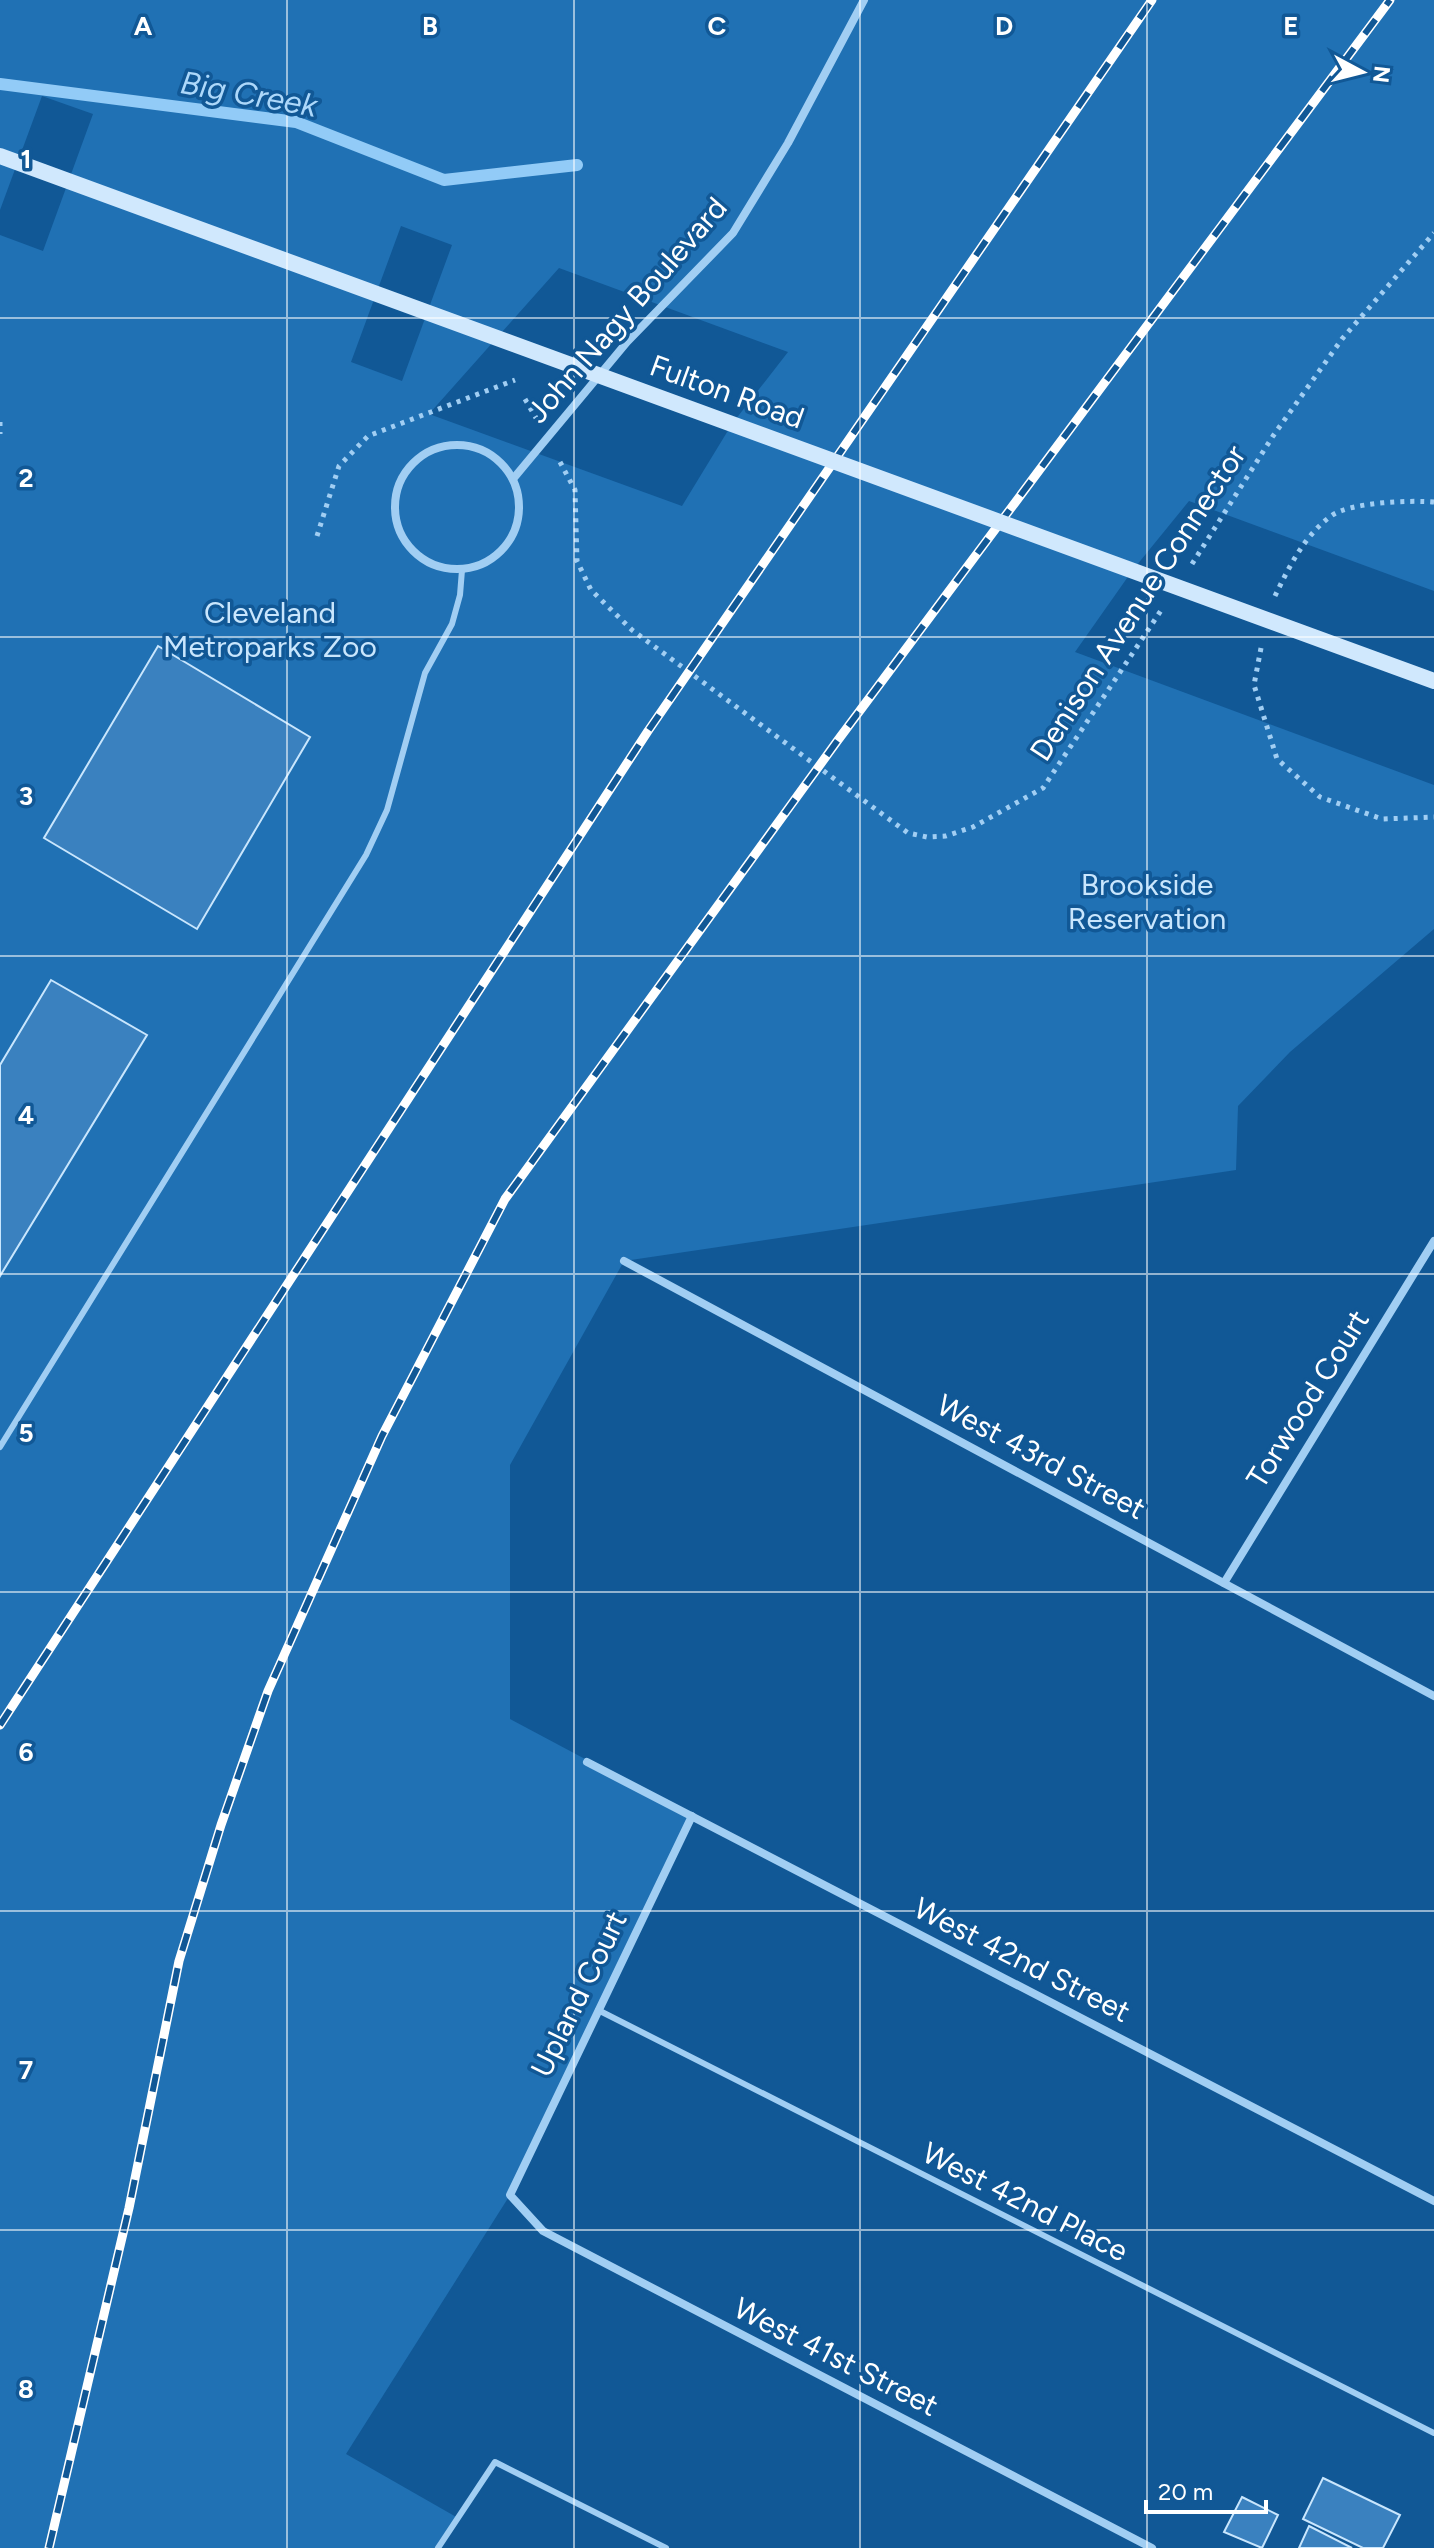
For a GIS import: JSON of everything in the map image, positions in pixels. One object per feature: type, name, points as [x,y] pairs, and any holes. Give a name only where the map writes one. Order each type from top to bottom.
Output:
[{"type":"main road","name":"Fulton Road","points":[[0,156],[1434,681]]},
{"type":"street","name":"John Nagy Boulevard","points":[[513,479],[627,342],[733,233],[788,143],[864,0]]},
{"type":"street","points":[[464,444],[484,450],[501,462],[513,479],[519,495],[516,531],[493,558],[462,570],[441,568],[423,559],[407,545],[398,527],[394,506],[398,486],[409,467],[424,454],[443,445],[464,444]]},
{"type":"street","name":"Torwood Court","points":[[1224,1583],[1434,1241]]},
{"type":"street","name":"West 43rd Street","points":[[624,1261],[1434,1696]]},
{"type":"street","name":"West 42nd Street","points":[[587,1762],[1434,2201]]},
{"type":"street","name":"Upland Court","points":[[510,2195],[692,1816]]},
{"type":"street","name":"West 41st Street","points":[[510,2195],[543,2231],[1152,2548]]},
{"type":"lane","points":[[0,1447],[366,855],[387,810],[425,673],[452,624],[460,595],[462,570]]},
{"type":"lane","name":"West 42nd Place","points":[[597,2010],[1434,2433]]},
{"type":"lane","points":[[438,2548],[495,2462],[666,2548]]},
{"type":"path","name":"Denison Avenue Connector","points":[[1184,576],[1273,436],[1342,339],[1434,233]]},
{"type":"path","points":[[317,536],[339,466],[368,436],[515,380]]},
{"type":"path","points":[[0,422],[0,434]]},
{"type":"path","name":"Denison Avenue Connector","points":[[575,490],[577,561],[591,590],[632,630],[908,833],[927,837],[973,827],[1043,788],[1167,602]]},
{"type":"green space","points":[[0,0],[1434,0],[1434,591],[1189,501],[1132,571],[1075,652],[1434,785],[1434,929],[1290,1052],[1238,1106],[1236,1170],[624,1261],[510,1465],[510,1719],[692,1816],[510,2195],[346,2454],[458,2518],[438,2548],[0,2548],[0,235],[43,251],[93,114],[42,96],[0,210]],"holes":[[[401,226],[452,245],[402,381],[351,362]],[[559,268],[788,352],[732,424],[682,506],[429,414]]]},
{"type":"building","points":[[158,646],[310,737],[197,929],[44,838]]},
{"type":"building","points":[[51,980],[147,1035],[0,1276],[0,1065]]},
{"type":"building","points":[[1323,2478],[1400,2515],[1383,2548],[1363,2548],[1303,2519]]},
{"type":"building","points":[[1242,2497],[1278,2515],[1262,2548],[1224,2532]]},
{"type":"building","points":[[1309,2526],[1352,2548],[1299,2548]]},
{"type":"waterway","name":"Big Creek","points":[[0,84],[296,122],[444,180],[577,165]]},
{"type":"railway","points":[[0,1725],[648,731],[1152,0]]},
{"type":"railway","points":[[49,2548],[129,2208],[179,1961],[221,1825],[268,1691],[382,1436],[505,1199],[838,740],[1390,0]]},
{"type":"park label","name":"Cleveland Metroparks Zoo","points":[[270,630]]},
{"type":"park label","name":"Brookside Reservation","points":[[1147,902]]}]
